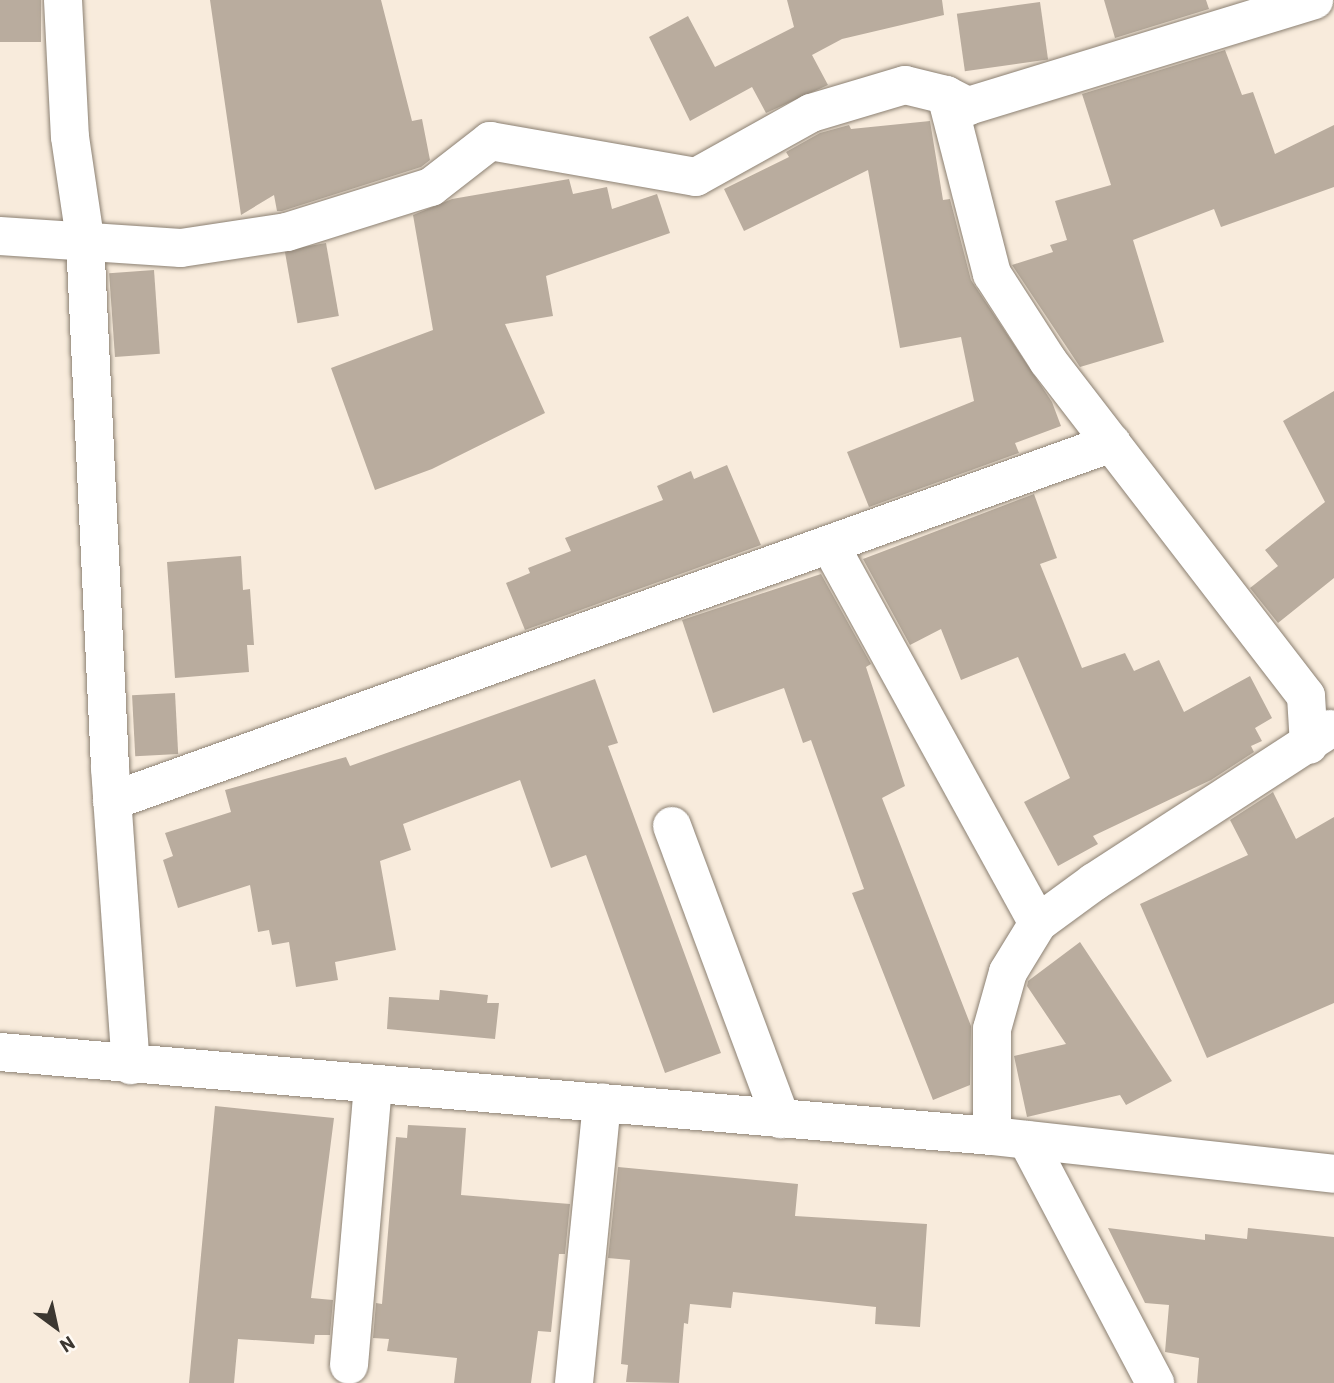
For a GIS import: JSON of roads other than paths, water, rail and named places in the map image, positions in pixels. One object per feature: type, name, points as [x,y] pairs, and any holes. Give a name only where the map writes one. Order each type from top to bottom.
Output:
[{"type":"street","points":[[63,0],[71,137],[85,239],[113,801],[131,1065]]},
{"type":"street","points":[[0,236],[85,239],[181,248],[287,232],[431,187],[490,141],[696,177],[811,113],[905,85],[946,95],[968,106],[1314,0]]},
{"type":"street","points":[[1327,0],[1334,1]]},
{"type":"street","points":[[946,95],[992,274],[1048,361],[1306,696],[1321,735],[1094,881],[1038,923],[1008,972],[992,1030],[1010,1138],[1155,1383]]},
{"type":"street","points":[[113,801],[831,547],[1112,443]]},
{"type":"street","points":[[831,547],[1038,923]]},
{"type":"street","points":[[672,826],[781,1119]]},
{"type":"street","points":[[0,1052],[1010,1138],[1334,1174]]},
{"type":"street","points":[[349,1365],[373,1084]]},
{"type":"street","points":[[574,1383],[602,1102]]}]
